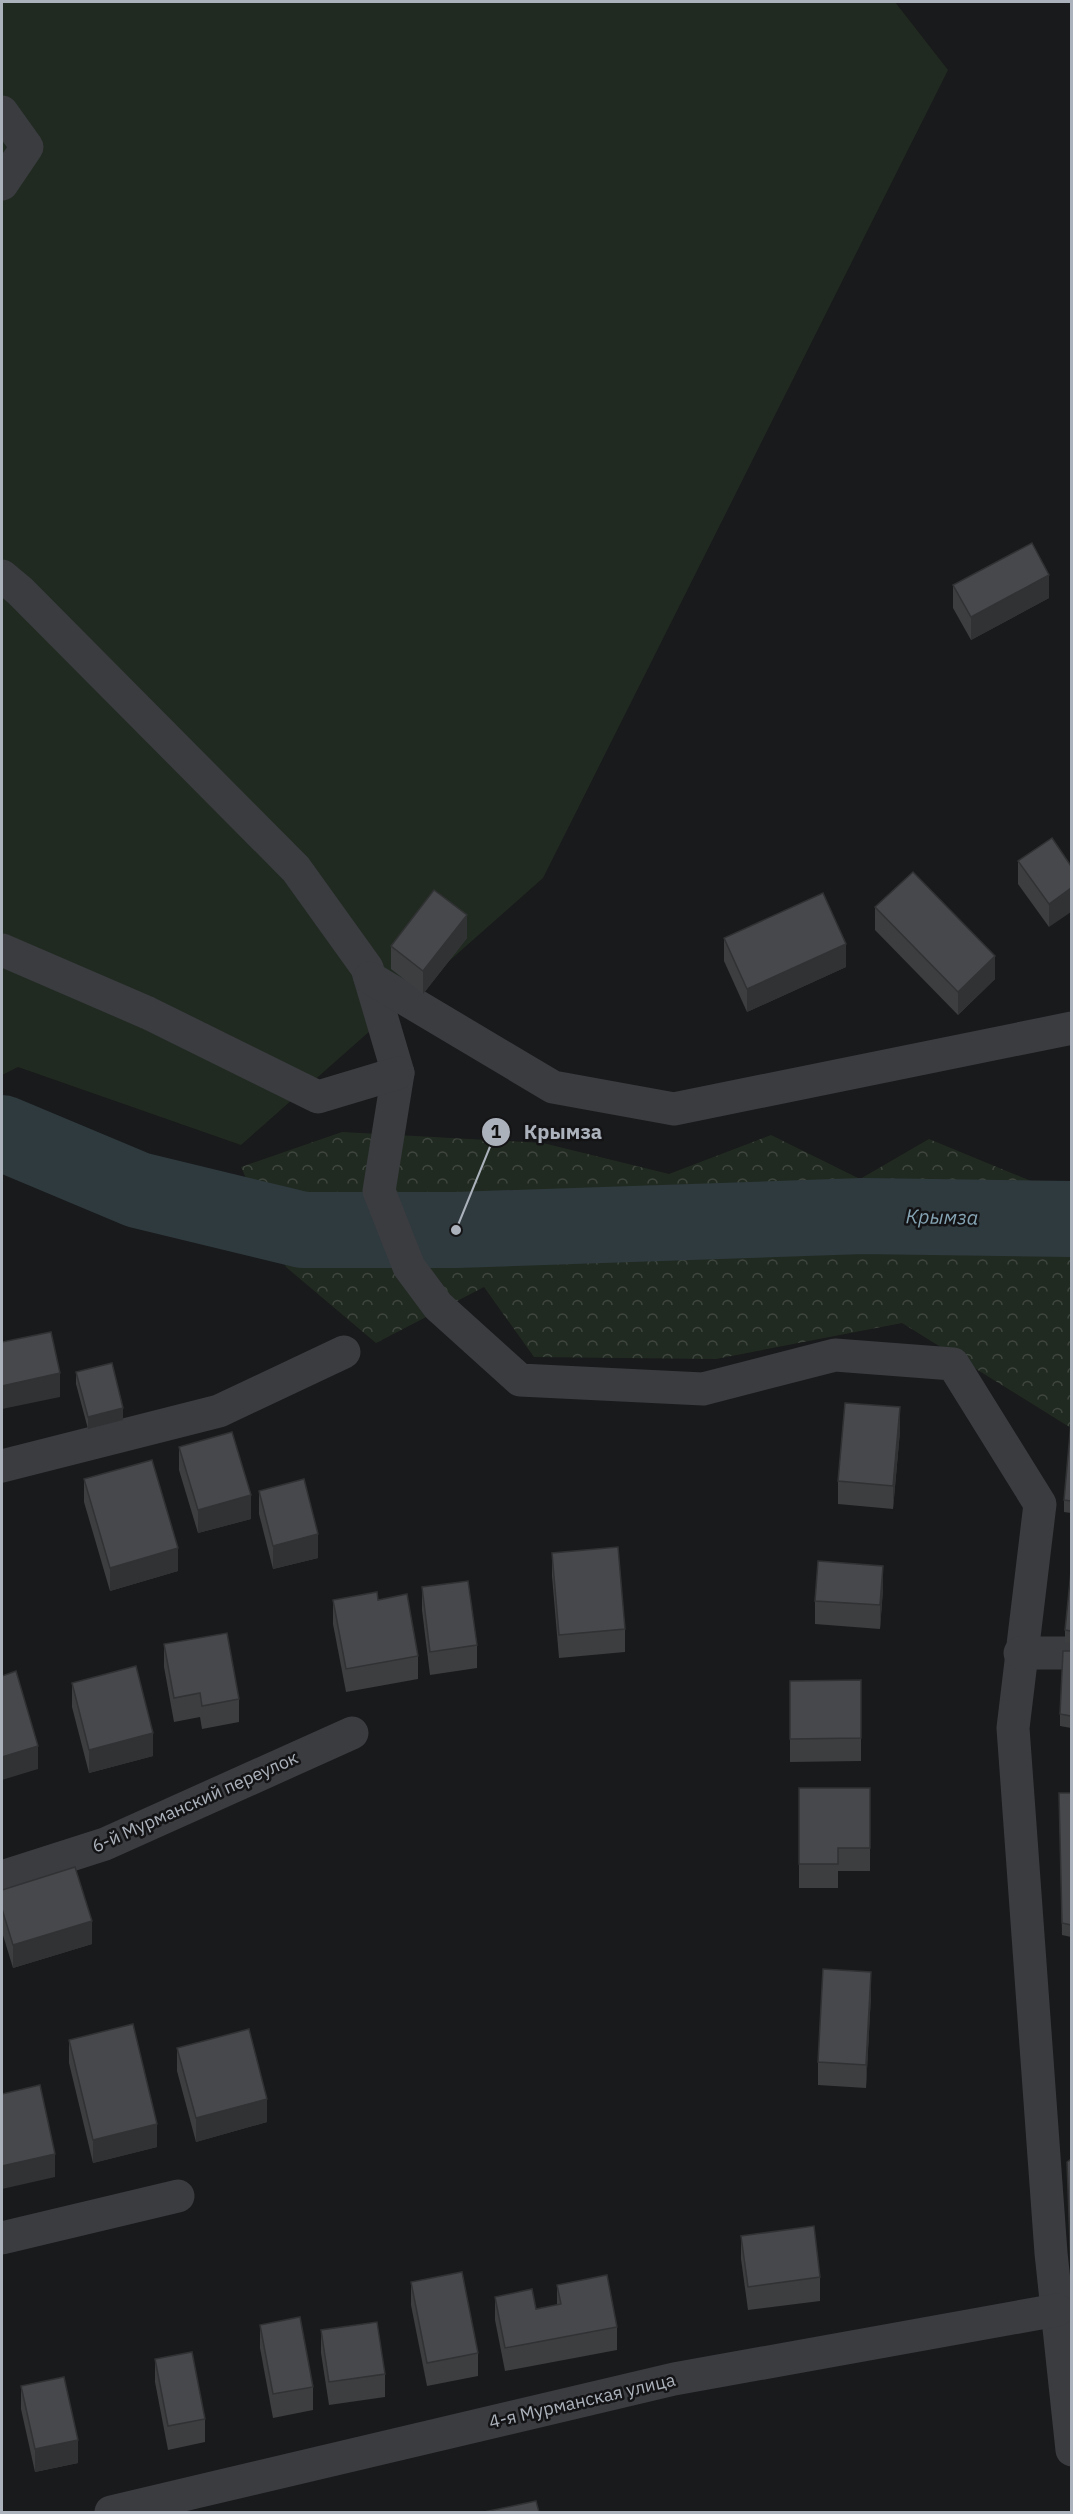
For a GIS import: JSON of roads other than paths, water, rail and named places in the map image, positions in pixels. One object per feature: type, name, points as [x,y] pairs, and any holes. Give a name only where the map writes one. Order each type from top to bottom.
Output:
[{"type":"street","points":[[2,112],[27,147],[2,184]]},
{"type":"street","points":[[2,576],[20,591],[296,869],[367,968],[398,1073],[379,1191],[409,1267],[438,1306],[520,1380],[703,1389],[835,1355],[953,1364],[1040,1504],[1020,1653],[1013,1728],[1057,2310],[1071,2450]]},
{"type":"street","points":[[2,950],[148,1013],[318,1097],[398,1073]]},
{"type":"street","points":[[369,978],[553,1087],[674,1109],[787,1088],[1071,1028]]},
{"type":"street","points":[[2,1466],[219,1411],[344,1352]]},
{"type":"street","points":[[1020,1653],[1071,1653]]},
{"type":"street","name":"6-й Мурманский переулок","points":[[2,1877],[105,1844],[352,1733]]},
{"type":"street","points":[[2,2238],[178,2196]]},
{"type":"street","name":"4-я Мурманская улица","points":[[111,2512],[674,2379],[1057,2310]]},
{"type":"waterway","name":"Крымза","points":[[2,1133],[138,1190],[303,1230],[456,1230],[863,1216],[1072,1219]]},
{"type":"place","name":"Крымза","points":[[456,1230]]}]
